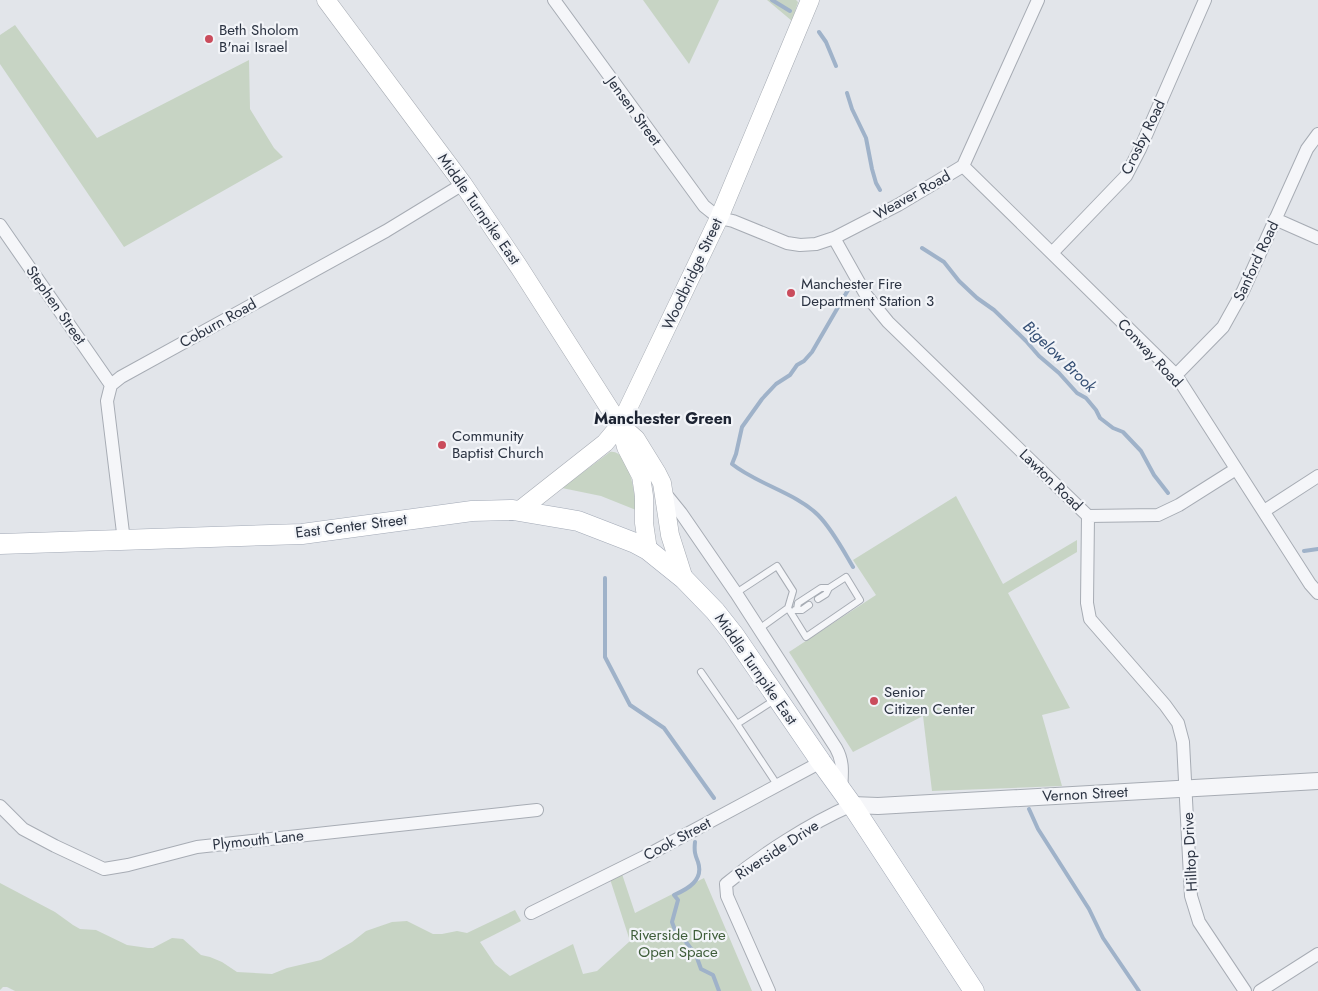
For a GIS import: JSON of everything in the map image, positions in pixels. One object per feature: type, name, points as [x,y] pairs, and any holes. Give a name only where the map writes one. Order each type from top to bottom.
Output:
[{"type":"main road","name":"Middle Turnpike East","points":[[326,0],[463,184],[519,267],[620,425],[636,439],[646,454],[657,473],[663,490],[670,535],[684,579],[715,611],[734,635],[846,798],[974,991]]},
{"type":"main road","name":"Woodbridge Street","points":[[520,510],[605,444],[620,425],[719,218],[810,0]]},
{"type":"main road","name":"Middle Turnpike East","points":[[620,425],[626,446],[641,476],[648,550]]},
{"type":"main road","name":"East Center Street","points":[[0,544],[302,534],[472,511],[520,510],[578,521],[635,543],[648,550],[684,579]]},
{"type":"street","name":"Jensen Street","points":[[554,0],[704,206],[719,218]]},
{"type":"street","name":"Weaver Road","points":[[719,218],[733,221],[786,243],[800,245],[816,244],[834,238],[898,205],[963,166],[1038,0]]},
{"type":"street","name":"Crosby Road","points":[[1052,254],[1126,176],[1140,149],[1205,0]]},
{"type":"street","name":"Sanford Road","points":[[1176,375],[1223,327],[1243,291],[1307,149],[1318,134]]},
{"type":"street","name":"Conway Road","points":[[963,166],[1176,375],[1310,584],[1318,593]]},
{"type":"street","name":"Coburn Road","points":[[111,386],[121,377],[386,231],[463,184]]},
{"type":"street","points":[[1275,219],[1318,238]]},
{"type":"street","name":"Stephen Street","points":[[0,225],[111,386]]},
{"type":"street","name":"Lawton Road","points":[[834,238],[866,295],[888,322],[1088,516],[1087,603],[1090,619],[1165,705],[1178,724],[1183,742],[1186,789]]},
{"type":"street","points":[[111,386],[108,401],[124,541]]},
{"type":"street","points":[[1088,516],[1158,515],[1179,505],[1236,468]]},
{"type":"street","points":[[1264,511],[1318,476]]},
{"type":"street","name":"Middle Turnpike East","points":[[663,490],[682,513],[736,593],[839,754],[843,766],[846,798]]},
{"type":"street","name":"Cook Street","points":[[531,913],[644,857],[821,762]]},
{"type":"street","name":"Vernon Street","points":[[846,798],[878,806],[1318,782]]},
{"type":"street","name":"Hilltop Drive","points":[[1186,789],[1191,896],[1200,922],[1245,991]]},
{"type":"street","name":"Riverside Drive","points":[[770,991],[727,896],[726,884],[751,863],[832,814],[846,798]]},
{"type":"street","name":"Plymouth Lane","points":[[0,806],[22,829],[104,869],[128,865],[197,847],[537,810]]},
{"type":"street","points":[[1260,991],[1318,954]]},
{"type":"lane","points":[[736,593],[777,566],[793,590],[792,610],[806,636],[860,600],[846,577],[828,588],[821,588],[792,610],[759,629]]},
{"type":"lane","points":[[818,599],[826,594],[828,588]]},
{"type":"lane","points":[[792,610],[802,610],[809,605]]},
{"type":"lane","points":[[701,672],[778,786]]},
{"type":"lane","points":[[737,724],[777,698]]},
{"type":"green space","points":[[643,0],[719,0],[689,64]]},
{"type":"green space","points":[[767,0],[796,0],[798,2],[792,21]]},
{"type":"green space","points":[[15,25],[97,138],[249,60],[250,109],[274,148],[283,157],[124,247],[0,64],[0,35]]},
{"type":"green space","points":[[610,452],[617,453],[627,465],[633,485],[636,510],[601,496],[562,488]]},
{"type":"green space","points":[[956,496],[1003,584],[1077,540],[1077,552],[1008,593],[1070,708],[1042,715],[1062,786],[932,791],[923,716],[853,752],[789,652],[876,595],[853,560]]},
{"type":"green space","name":"Riverside Drive Open Space","points":[[621,871],[635,913],[704,878],[752,991],[15,991],[7,987],[3,987],[0,990],[0,883],[55,912],[80,929],[96,930],[127,945],[153,948],[172,938],[183,939],[201,955],[222,962],[237,972],[272,974],[287,968],[321,960],[352,942],[366,931],[392,922],[407,921],[433,934],[457,931],[467,933],[515,910],[521,921],[480,942],[495,964],[510,976],[573,944],[583,974],[597,971],[630,941],[609,876]]},
{"type":"waterway","name":"Bigelow Brook","points":[[772,0],[790,11]]},
{"type":"waterway","name":"Bigelow Brook","points":[[819,32],[826,42],[836,66]]},
{"type":"waterway","name":"Bigelow Brook","points":[[847,93],[852,109],[866,138],[872,169],[880,190]]},
{"type":"waterway","name":"Bigelow Brook","points":[[922,248],[944,262],[959,281],[977,298],[994,310],[1077,393],[1086,398],[1100,418],[1113,428],[1123,432],[1141,451],[1154,475],[1168,493]]},
{"type":"waterway","points":[[848,290],[812,352],[804,361],[797,365],[790,375],[776,384],[762,399],[742,427],[732,464],[809,507],[828,527],[853,567]]},
{"type":"waterway","name":"Bigelow Brook","points":[[1304,551],[1318,549]]},
{"type":"waterway","points":[[605,578],[605,657],[630,705],[664,728],[714,798]]},
{"type":"waterway","points":[[1029,809],[1038,829],[1089,909],[1103,938],[1139,991]]},
{"type":"waterway","points":[[695,842],[695,855],[699,874],[694,883],[674,895],[678,900],[672,922],[676,933],[682,937],[696,955],[701,969],[713,975],[719,991]]},
{"type":"place","name":"Beth Sholom B'nai Israel","points":[[209,39]]},
{"type":"place","name":"Manchester Fire Department Station 3","points":[[791,293]]},
{"type":"place","name":"Community Baptist Church","points":[[442,445]]},
{"type":"place","name":"Senior Citizen Center","points":[[874,701]]},
{"type":"district","name":"Manchester Green","points":[[663,418]]}]
